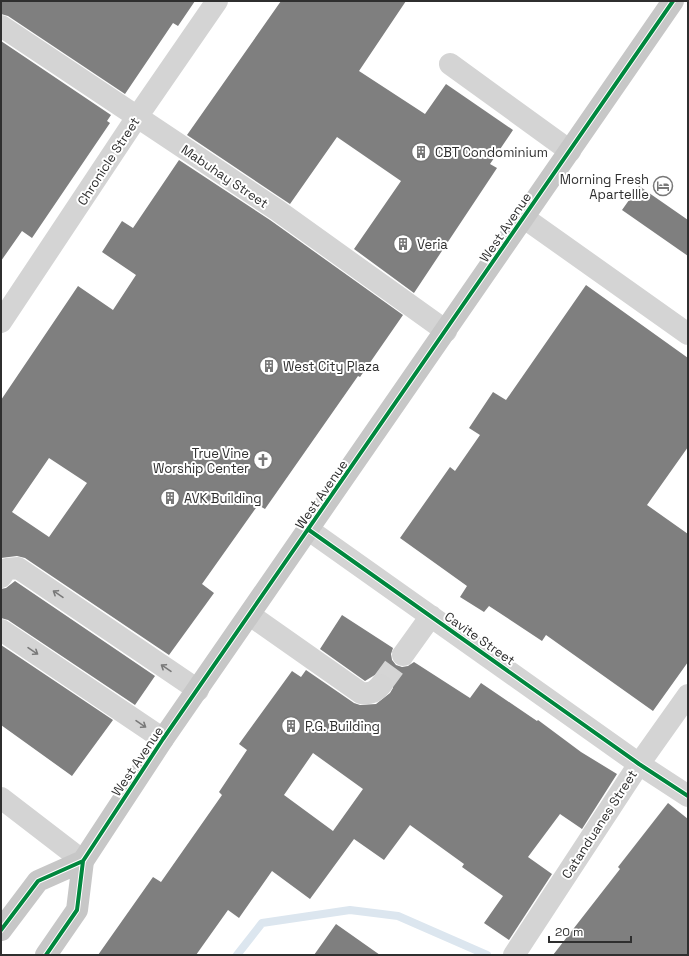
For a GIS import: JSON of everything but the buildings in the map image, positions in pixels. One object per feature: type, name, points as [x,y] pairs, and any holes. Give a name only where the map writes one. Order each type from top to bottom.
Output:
[{"type":"main road","name":"West Avenue","points":[[46,955],[77,910],[83,861],[163,739],[674,1]]},
{"type":"main road","points":[[1,930],[38,881],[83,861]]},
{"type":"street","name":"Chronicle Street","points":[[1,322],[137,117],[217,1]]},
{"type":"street","name":"Mabuhay Street","points":[[1,26],[277,210],[446,331]]},
{"type":"street","points":[[450,64],[570,151]]},
{"type":"street","points":[[523,217],[688,334]]},
{"type":"street","name":"Cavite Street","points":[[309,530],[639,764],[688,796]]},
{"type":"street","points":[[1,577],[7,569],[18,568],[198,690]]},
{"type":"street","points":[[250,615],[361,693],[370,694],[376,691],[381,685]]},
{"type":"street","points":[[403,655],[431,616]]},
{"type":"street","points":[[1,630],[163,739]]},
{"type":"street","name":"Catanduanes Street","points":[[517,950],[639,764],[688,695]]},
{"type":"street","points":[[1,798],[83,861]]},
{"type":"waterway","points":[[237,955],[262,923],[350,910],[398,916],[487,955]]},
{"type":"tunnel","points":[[381,685],[403,655]]},
{"type":"cycle path","points":[[46,955],[77,910],[83,861],[163,739],[673,1]]},
{"type":"cycle path","points":[[309,530],[639,764],[688,796]]},
{"type":"cycle path","points":[[1,930],[38,881],[83,861]]},
{"type":"place","name":"CBT Condominium","points":[[421,152]]},
{"type":"place","name":"Morning Fresh Apartellle","points":[[663,186]]},
{"type":"place","name":"Veria","points":[[403,244]]},
{"type":"place","name":"West City Plaza","points":[[269,366]]},
{"type":"place","name":"True Vine Worship Center","points":[[263,460]]},
{"type":"place","name":"AVK Building","points":[[170,498]]},
{"type":"place","name":"P.G. Building","points":[[291,726]]}]
